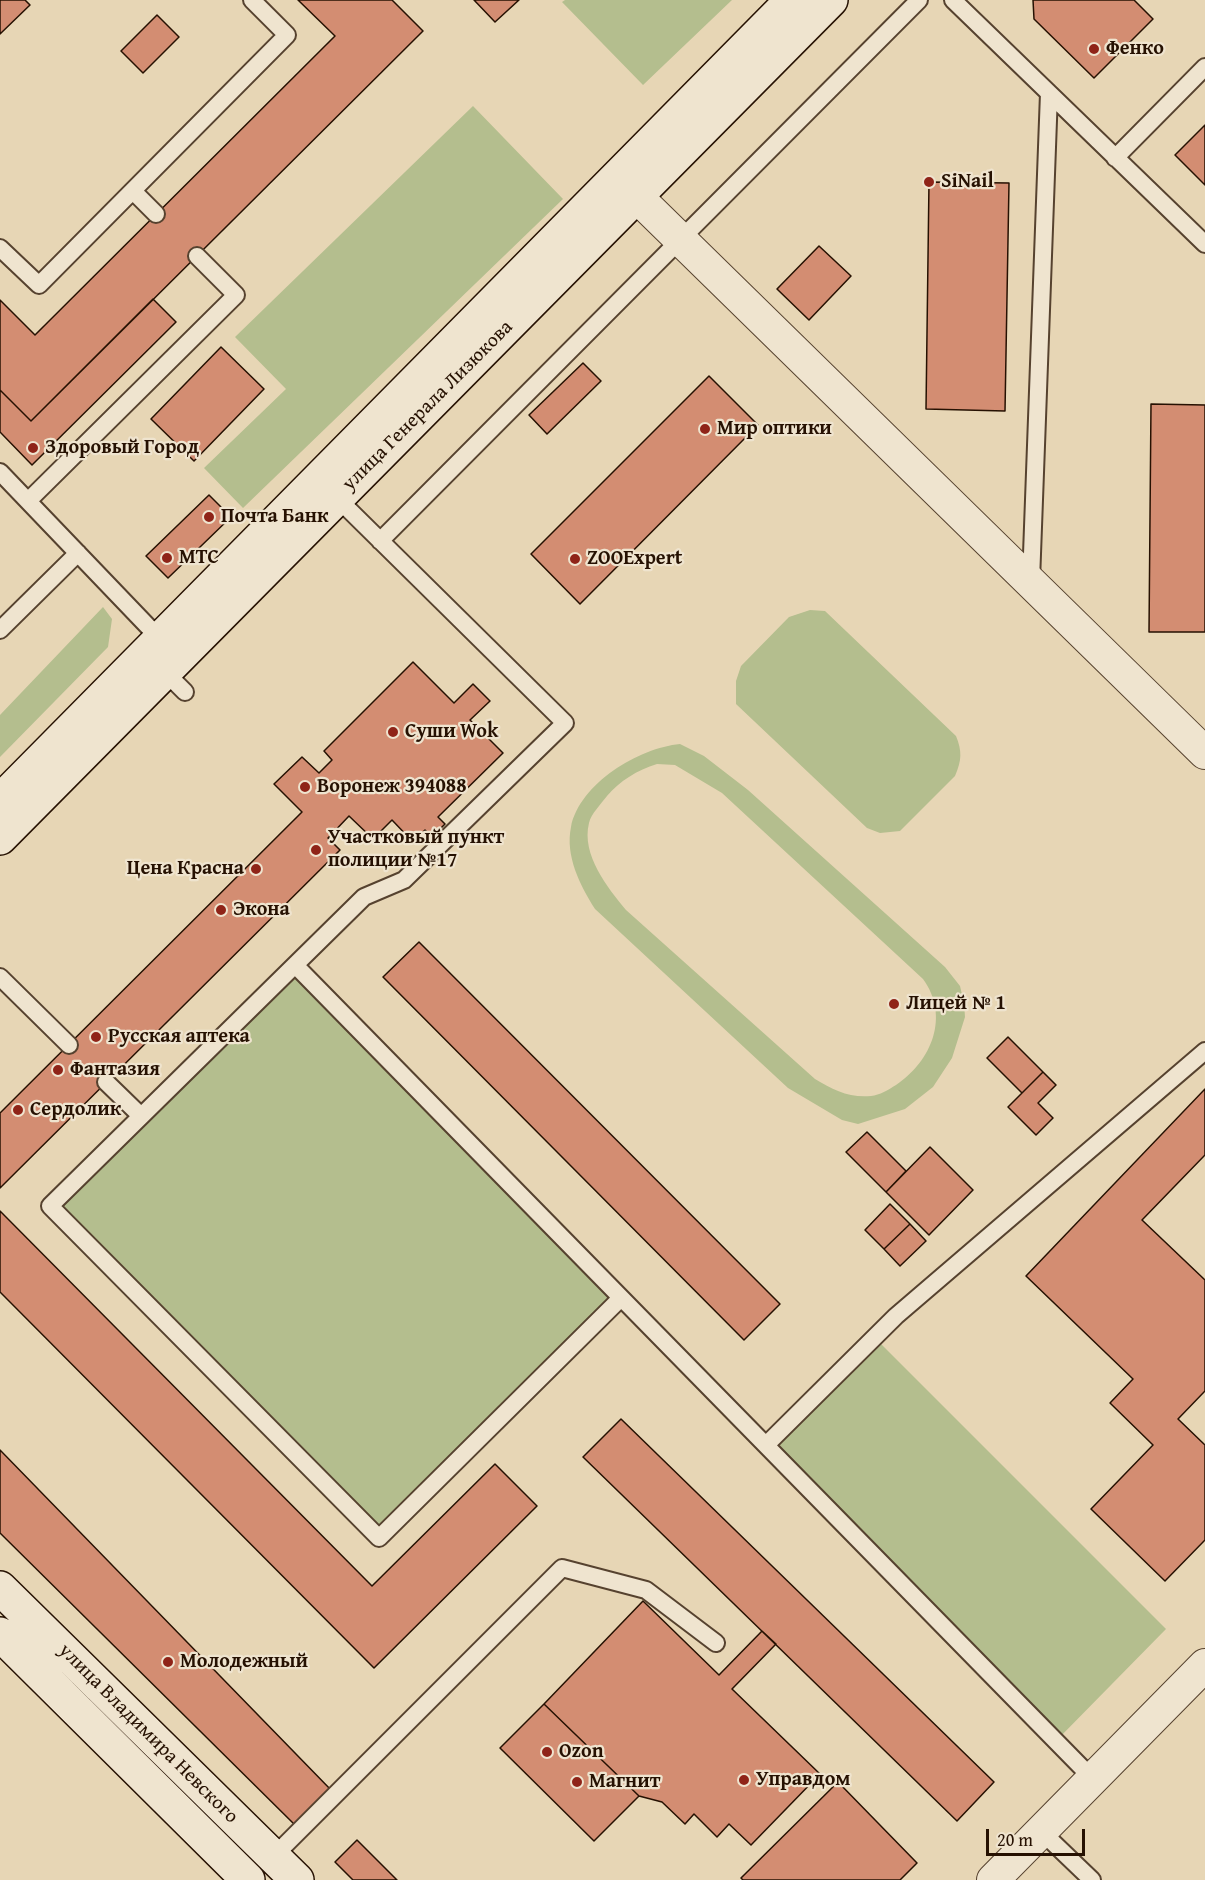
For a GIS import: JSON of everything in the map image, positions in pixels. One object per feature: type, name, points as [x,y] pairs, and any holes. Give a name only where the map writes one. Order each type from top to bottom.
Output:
[{"type":"main road","name":"улица Генерала Лизюкова","points":[[0,801],[792,0]]},
{"type":"main road","name":"улица Генерала Лизюкова","points":[[0,838],[175,682],[337,498],[831,0]]},
{"type":"main road","name":"улица Владимира Невского","points":[[0,1588],[297,1880]]},
{"type":"main road","name":"улица Владимира Невского","points":[[0,1634],[250,1880]]},
{"type":"street","points":[[636,196],[1205,753]]},
{"type":"street","points":[[993,1880],[1205,1665]]},
{"type":"street","points":[[250,1880],[273,1857]]},
{"type":"lane","points":[[0,248],[39,285],[287,35],[252,0]]},
{"type":"lane","points":[[380,541],[919,0]]},
{"type":"lane","points":[[953,0],[1205,244]]},
{"type":"lane","points":[[1115,158],[1205,68]]},
{"type":"lane","points":[[1030,582],[1049,93]]},
{"type":"lane","points":[[133,190],[156,214]]},
{"type":"lane","points":[[28,501],[236,295],[197,256]]},
{"type":"lane","points":[[0,472],[160,639]]},
{"type":"lane","points":[[337,498],[565,723],[404,880],[364,897],[50,1206],[379,1538],[621,1298]]},
{"type":"lane","points":[[0,630],[78,553]]},
{"type":"lane","points":[[295,965],[1093,1779]]},
{"type":"lane","points":[[0,977],[69,1045]]},
{"type":"lane","points":[[766,1445],[896,1316],[1205,1051]]},
{"type":"lane","points":[[106,1082],[141,1116]]},
{"type":"lane","points":[[273,1857],[562,1568],[646,1590],[716,1642]]},
{"type":"lane","points":[[1041,1831],[1092,1880]]},
{"type":"green space","points":[[565,0],[732,0],[643,85],[562,2]]},
{"type":"green space","points":[[473,106],[563,199],[243,508],[204,468],[286,389],[235,337]]},
{"type":"green space","points":[[103,607],[112,619],[108,647],[0,757],[0,715]]},
{"type":"green space","points":[[810,610],[825,611],[956,736],[960,756],[955,776],[900,831],[880,833],[867,828],[736,704],[736,681],[741,666],[789,617]]},
{"type":"green space","points":[[680,744],[704,756],[748,790],[945,967],[960,986],[965,1017],[952,1058],[933,1087],[905,1109],[858,1124],[842,1120],[788,1088],[595,909],[579,880],[570,849],[571,827],[577,811],[586,796],[599,782],[630,760],[664,747]],"holes":[[[657,764],[675,765],[722,793],[923,979],[931,993],[935,1008],[936,1022],[933,1037],[919,1064],[896,1085],[878,1095],[856,1096],[828,1087],[815,1079],[626,910],[604,881],[592,859],[589,847],[589,823],[592,816],[612,791],[629,777]]]},
{"type":"green space","points":[[295,965],[621,1298],[379,1538],[50,1206]]},
{"type":"green space","points":[[874,1337],[1166,1629],[1056,1741],[766,1445]]},
{"type":"building","points":[[0,0],[25,0],[30,5],[0,34]]},
{"type":"building","points":[[298,0],[392,0],[423,31],[31,421],[0,390],[0,300],[35,335],[335,36]]},
{"type":"building","points":[[474,0],[519,0],[495,22]]},
{"type":"building","name":"Фенко","points":[[1033,0],[1134,0],[1153,19],[1094,78],[1034,19]]},
{"type":"building","points":[[157,15],[179,37],[143,73],[121,51]]},
{"type":"building","points":[[1205,125],[1205,185],[1175,155]]},
{"type":"building","points":[[929,182],[1009,183],[1005,411],[926,409]]},
{"type":"building","points":[[819,246],[851,276],[809,320],[777,289]]},
{"type":"building","points":[[153,299],[176,322],[32,465],[0,432],[0,390],[31,421]]},
{"type":"building","points":[[221,347],[264,389],[194,461],[151,419]]},
{"type":"building","points":[[583,363],[601,381],[547,434],[529,415]]},
{"type":"building","points":[[709,376],[758,425],[580,604],[531,554]]},
{"type":"building","points":[[1151,404],[1205,405],[1205,632],[1149,632]]},
{"type":"building","points":[[209,495],[231,517],[168,578],[146,556]]},
{"type":"building","points":[[413,662],[454,703],[473,684],[490,701],[470,720],[503,753],[438,817],[445,824],[432,837],[425,830],[413,842],[392,820],[373,839],[349,816],[328,838],[340,850],[0,1188],[0,1113],[302,812],[274,784],[302,757],[319,773],[332,760],[324,751]]},
{"type":"building","points":[[419,942],[780,1304],[744,1340],[383,977]]},
{"type":"building","points":[[1008,1037],[1043,1072],[1022,1093],[987,1058]]},
{"type":"building","points":[[1043,1072],[1056,1085],[1038,1103],[1053,1118],[1036,1135],[1008,1107]]},
{"type":"building","points":[[1205,1089],[1205,1155],[1142,1220],[1205,1280],[1205,1391],[1178,1419],[1205,1445],[1205,1540],[1165,1581],[1091,1509],[1153,1445],[1110,1403],[1133,1379],[1026,1276]]},
{"type":"building","points":[[867,1132],[906,1171],[886,1192],[846,1152]]},
{"type":"building","points":[[930,1147],[973,1190],[929,1235],[886,1192]]},
{"type":"building","points":[[890,1204],[910,1224],[884,1249],[865,1230]]},
{"type":"building","points":[[0,1211],[372,1586],[495,1464],[537,1506],[374,1668],[0,1292]]},
{"type":"building","points":[[910,1224],[926,1241],[900,1266],[884,1249]]},
{"type":"building","points":[[621,1419],[994,1782],[957,1821],[583,1457]]},
{"type":"building","name":"Молодежный","points":[[0,1450],[332,1791],[296,1826],[0,1533]]},
{"type":"building","points":[[643,1601],[719,1675],[762,1631],[776,1644],[732,1689],[820,1774],[751,1845],[729,1824],[717,1837],[694,1814],[685,1824],[662,1802],[639,1796],[544,1704]]},
{"type":"building","points":[[544,1704],[639,1796],[594,1841],[500,1748]]},
{"type":"building","points":[[838,1782],[917,1863],[900,1880],[743,1880],[741,1878]]},
{"type":"building","points":[[357,1840],[397,1880],[353,1880],[335,1862]]},
{"type":"place","name":"Фенко","points":[[1094,49]]},
{"type":"place","name":"SiNail","points":[[929,182]]},
{"type":"place","name":"Мир оптики","points":[[705,429]]},
{"type":"place","name":"Здоровый Город","points":[[33,448]]},
{"type":"place","name":"Почта Банк","points":[[209,517]]},
{"type":"place","name":"МТС","points":[[167,558]]},
{"type":"place","name":"ZOOExpert","points":[[575,559]]},
{"type":"place","name":"Суши Wok","points":[[393,732]]},
{"type":"place","name":"Воронеж 394088","points":[[305,787]]},
{"type":"place","name":"Участковый пункт полиции №17","points":[[316,850]]},
{"type":"place","name":"Цена Красна","points":[[256,869]]},
{"type":"place","name":"Экона","points":[[221,910]]},
{"type":"place","name":"Лицей № 1","points":[[894,1004]]},
{"type":"place","name":"Русская аптека","points":[[96,1037]]},
{"type":"place","name":"Фантазия","points":[[58,1070]]},
{"type":"place","name":"Сердолик","points":[[18,1110]]},
{"type":"place","name":"Молодежный","points":[[168,1662]]},
{"type":"place","name":"Ozon","points":[[547,1752]]},
{"type":"place","name":"Управдом","points":[[744,1780]]},
{"type":"place","name":"Магнит","points":[[577,1782]]}]
